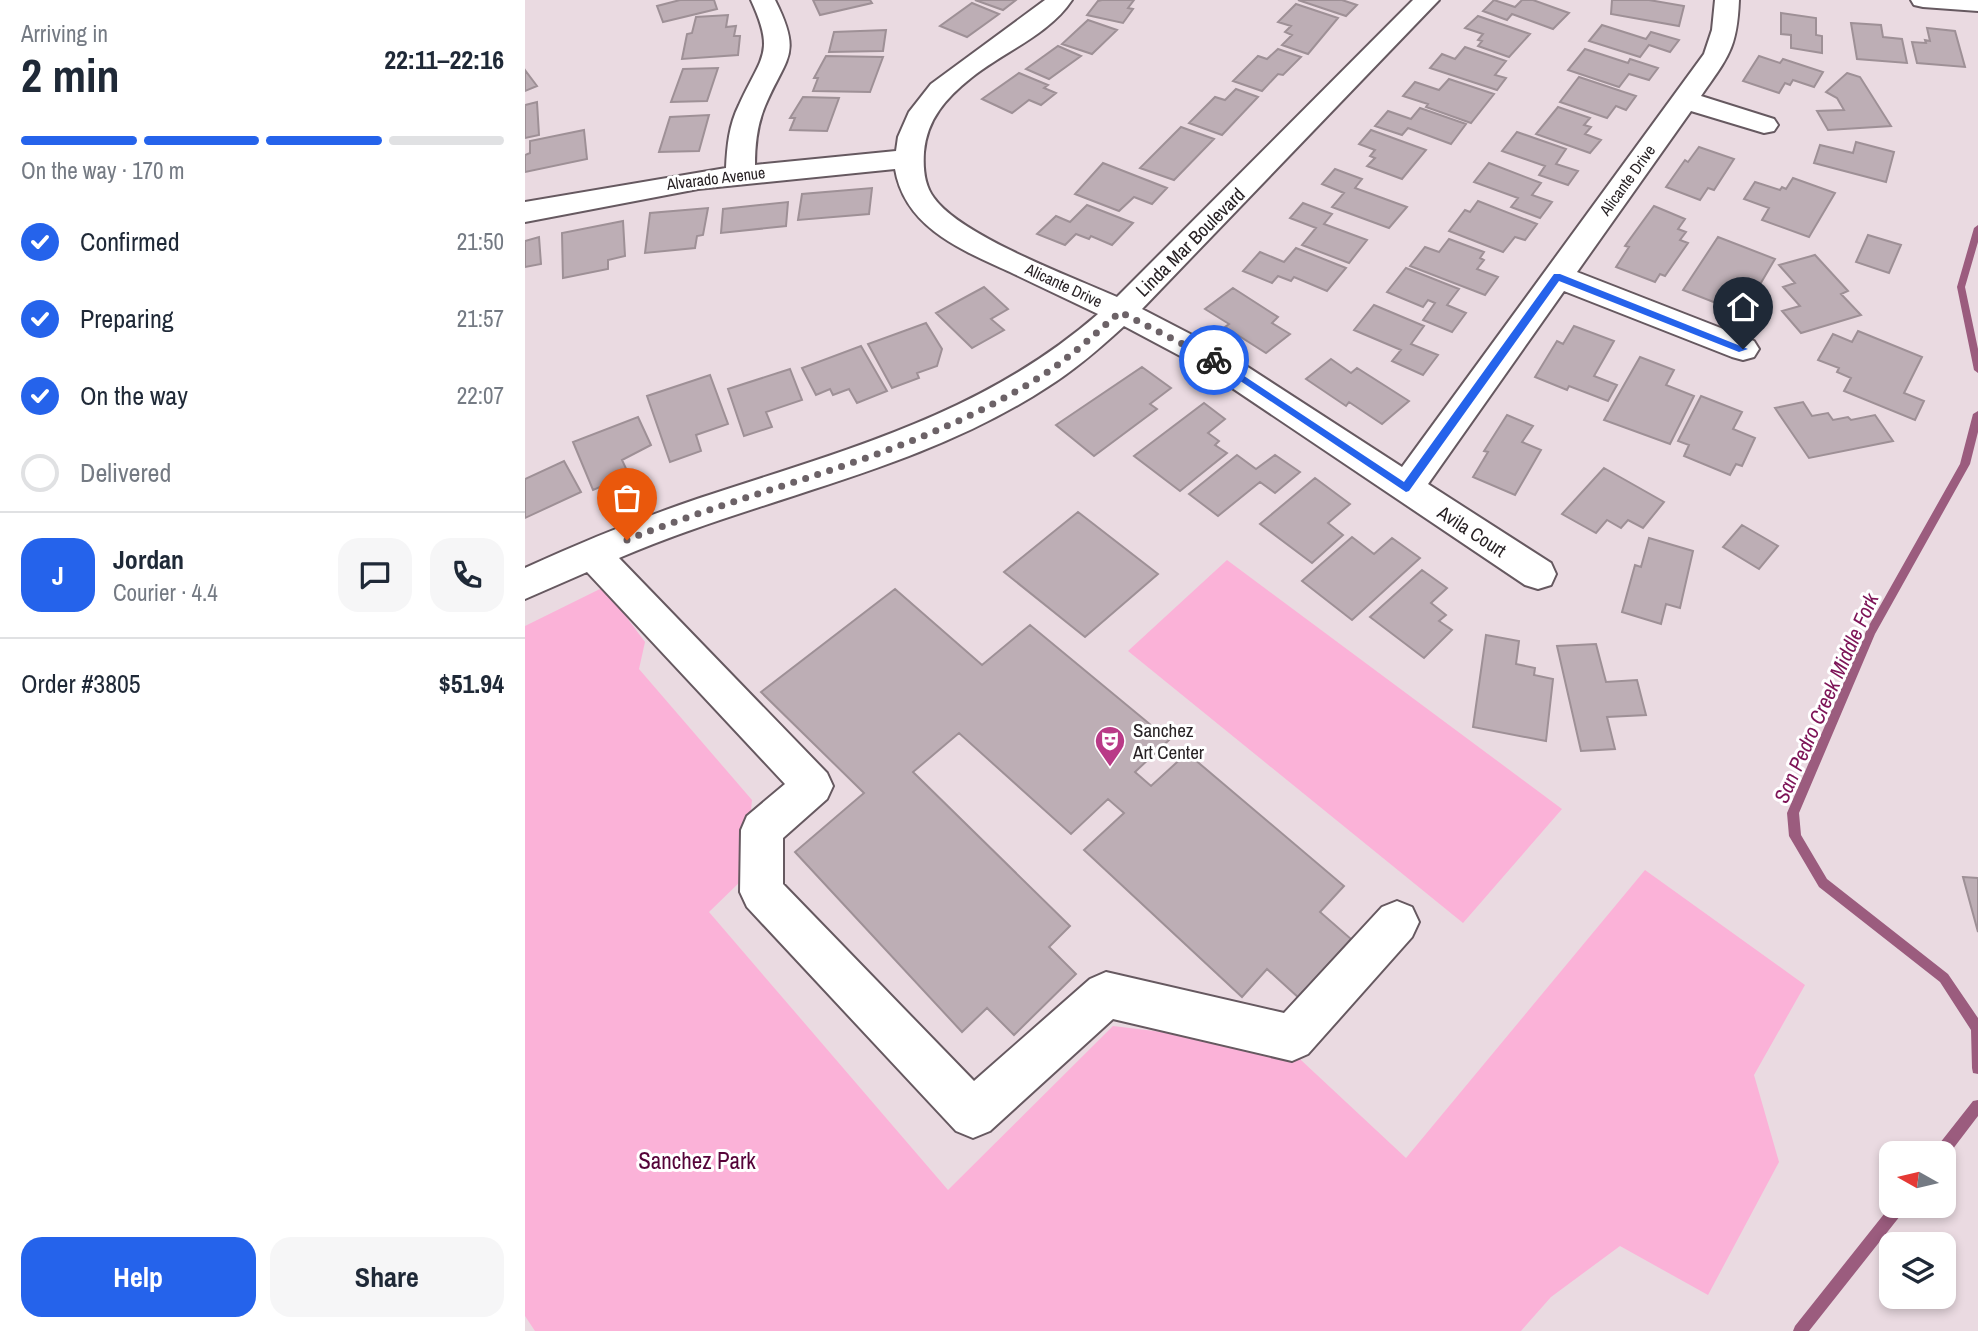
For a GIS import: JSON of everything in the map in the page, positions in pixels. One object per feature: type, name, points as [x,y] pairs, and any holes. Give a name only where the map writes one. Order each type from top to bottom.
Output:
[{"type":"street","points":[[740,174],[745,124],[773,72],[779,54],[779,36],[763,0]]},
{"type":"street","name":"Alicante Drive","points":[[1060,0],[1032,26],[955,76],[936,93],[921,113],[912,135],[909,159],[911,183],[922,206],[941,225],[1212,359],[1406,488],[1717,55],[1725,30],[1727,0]]},
{"type":"street","name":"Linda Mar Boulevard","points":[[525,584],[666,524],[873,456],[966,417],[1047,372],[1120,312],[1427,0]]},
{"type":"street","points":[[1923,0],[1978,3]]},
{"type":"street","points":[[1685,100],[1765,125]]},
{"type":"street","name":"Alvarado Avenue","points":[[525,212],[655,186],[740,174],[909,159]]},
{"type":"street","points":[[1557,276],[1743,349]]},
{"type":"street","name":"Avila Court","points":[[1406,488],[1538,573]]},
{"type":"street","points":[[592,554],[813,786],[762,830],[762,892],[973,1114],[1106,995],[1293,1038],[1398,922]]},
{"type":"green space","points":[[1227,560],[1562,809],[1463,923],[1128,651]]},
{"type":"green space","name":"Sanchez Park","points":[[604,587],[645,642],[639,669],[752,800],[744,878],[709,912],[948,1190],[1113,1026],[1287,1047],[1406,1158],[1645,870],[1805,985],[1754,1075],[1779,1162],[1708,1295],[1620,1246],[1551,1297],[1521,1331],[535,1331],[525,1316],[525,626]]},
{"type":"building","points":[[680,0],[714,0],[717,9],[663,22],[657,6]]},
{"type":"building","points":[[813,0],[870,0],[872,3],[820,15]]},
{"type":"building","points":[[975,0],[1016,0],[1003,10]]},
{"type":"building","points":[[1134,0],[1128,8],[1133,9],[1123,23],[1087,15],[1098,1]]},
{"type":"building","points":[[1298,0],[1342,0],[1357,5],[1346,16]]},
{"type":"building","points":[[1494,0],[1515,7],[1522,0],[1533,0],[1569,13],[1553,29],[1512,14],[1507,20],[1483,11]]},
{"type":"building","points":[[1612,0],[1649,0],[1684,6],[1679,26],[1611,14]]},
{"type":"building","points":[[972,3],[999,14],[967,37],[940,26]]},
{"type":"building","points":[[1296,4],[1338,18],[1308,54],[1282,45],[1292,35],[1285,32],[1291,26],[1278,22]]},
{"type":"building","points":[[1781,13],[1816,18],[1816,35],[1822,36],[1822,53],[1791,48],[1791,35],[1781,34]]},
{"type":"building","points":[[728,15],[726,27],[736,26],[734,36],[740,36],[738,55],[682,59],[687,34],[692,33],[696,17]]},
{"type":"building","points":[[1478,16],[1530,34],[1509,57],[1478,46],[1482,41],[1478,40],[1483,34],[1465,28]]},
{"type":"building","points":[[1088,20],[1117,30],[1092,54],[1062,44]]},
{"type":"building","points":[[1851,23],[1881,25],[1883,37],[1902,39],[1907,63],[1857,59]]},
{"type":"building","points":[[1602,25],[1646,39],[1651,32],[1679,40],[1670,52],[1649,45],[1640,57],[1589,41]]},
{"type":"building","points":[[1927,28],[1955,31],[1965,67],[1917,63],[1912,42],[1930,41]]},
{"type":"building","points":[[886,30],[883,51],[829,52],[834,32]]},
{"type":"building","points":[[1058,46],[1081,56],[1049,79],[1026,69]]},
{"type":"building","points":[[1465,47],[1506,61],[1495,75],[1506,78],[1497,90],[1430,68],[1442,54],[1455,59]]},
{"type":"building","points":[[1278,49],[1301,57],[1283,75],[1278,74],[1262,91],[1233,81],[1258,56],[1267,59]]},
{"type":"building","points":[[1585,49],[1628,63],[1630,59],[1658,68],[1649,80],[1629,74],[1619,87],[1568,70]]},
{"type":"building","points":[[826,56],[883,57],[870,92],[813,91],[818,78],[814,78]]},
{"type":"building","points":[[1759,56],[1780,63],[1783,59],[1823,72],[1814,87],[1793,80],[1790,85],[1785,83],[1779,93],[1743,81]]},
{"type":"building","points":[[718,68],[707,101],[671,102],[683,69]]},
{"type":"building","points":[[525,70],[537,86],[525,91]]},
{"type":"building","points":[[1019,73],[1048,85],[1044,88],[1056,93],[1041,105],[1029,100],[1012,113],[982,99]]},
{"type":"building","points":[[1847,73],[1860,77],[1891,126],[1828,130],[1817,111],[1844,110],[1837,98],[1826,92]]},
{"type":"building","points":[[1579,77],[1636,96],[1626,110],[1616,106],[1607,118],[1560,102]]},
{"type":"building","points":[[1449,79],[1494,94],[1471,123],[1403,96],[1415,82],[1439,90]]},
{"type":"building","points":[[1236,89],[1258,97],[1222,135],[1189,123],[1215,97],[1225,100]]},
{"type":"building","points":[[803,97],[839,98],[827,131],[790,130],[795,118],[790,118]]},
{"type":"building","points":[[537,102],[539,135],[525,138],[525,105]]},
{"type":"building","points":[[1558,107],[1590,118],[1584,125],[1591,127],[1585,134],[1601,140],[1590,153],[1536,134]]},
{"type":"building","points":[[1420,108],[1466,124],[1451,144],[1408,128],[1402,135],[1375,126],[1388,111],[1411,119]]},
{"type":"building","points":[[709,115],[699,151],[659,152],[670,117]]},
{"type":"building","points":[[1181,127],[1214,139],[1174,180],[1140,168]]},
{"type":"building","points":[[584,130],[587,159],[525,172],[525,155],[530,153],[530,141]]},
{"type":"building","points":[[1371,130],[1426,150],[1402,179],[1367,166],[1375,158],[1370,156],[1375,150],[1359,144]]},
{"type":"building","points":[[1517,132],[1566,149],[1556,164],[1578,171],[1568,185],[1539,175],[1545,166],[1502,151]]},
{"type":"building","points":[[1856,142],[1894,152],[1886,182],[1814,163],[1820,145],[1853,153]]},
{"type":"building","points":[[1699,147],[1734,159],[1714,190],[1708,188],[1700,200],[1666,187],[1685,160],[1688,162]]},
{"type":"building","points":[[1103,163],[1167,188],[1152,204],[1134,197],[1119,211],[1075,194]]},
{"type":"building","points":[[1489,163],[1541,183],[1532,195],[1552,202],[1540,218],[1511,207],[1518,198],[1474,182]]},
{"type":"building","points":[[1335,169],[1362,179],[1355,188],[1407,207],[1389,228],[1332,207],[1344,193],[1322,184]]},
{"type":"building","points":[[1793,178],[1835,193],[1809,237],[1762,220],[1769,208],[1744,199],[1755,182],[1780,190],[1782,187],[1786,189]]},
{"type":"building","points":[[872,188],[869,214],[798,220],[802,194]]},
{"type":"building","points":[[1478,201],[1537,224],[1525,240],[1515,237],[1503,252],[1449,231],[1465,210],[1470,212]]},
{"type":"building","points":[[788,202],[786,226],[721,233],[723,209]]},
{"type":"building","points":[[1303,203],[1332,214],[1324,224],[1367,240],[1349,263],[1302,245],[1316,228],[1290,218]]},
{"type":"building","points":[[1087,205],[1133,223],[1112,245],[1091,236],[1089,239],[1076,234],[1065,245],[1037,234],[1056,216],[1070,222]]},
{"type":"building","points":[[1654,206],[1685,219],[1678,229],[1686,232],[1680,240],[1688,243],[1665,276],[1660,274],[1655,282],[1616,267],[1629,247],[1625,246]]},
{"type":"building","points":[[708,208],[703,235],[697,236],[695,248],[645,253],[650,213]]},
{"type":"building","points":[[623,221],[625,256],[608,260],[608,269],[563,278],[562,233]]},
{"type":"building","points":[[1868,235],[1901,245],[1889,273],[1856,262]]},
{"type":"building","points":[[539,237],[541,264],[525,267],[525,241]]},
{"type":"building","points":[[1718,237],[1775,259],[1752,298],[1726,288],[1716,303],[1683,290]]},
{"type":"building","points":[[1449,239],[1484,252],[1480,258],[1484,260],[1477,269],[1498,277],[1485,295],[1410,266],[1425,247],[1439,252]]},
{"type":"building","points":[[1296,248],[1346,268],[1327,291],[1294,277],[1291,281],[1278,276],[1272,283],[1243,271],[1260,252],[1284,262]]},
{"type":"building","points":[[1815,255],[1848,291],[1841,294],[1861,315],[1801,333],[1782,311],[1800,306],[1783,287],[1795,283],[1779,265]]},
{"type":"building","points":[[1406,268],[1459,289],[1447,305],[1466,313],[1452,332],[1423,320],[1435,303],[1428,300],[1423,307],[1387,292]]},
{"type":"building","points":[[984,287],[1008,309],[991,319],[1004,330],[972,348],[936,313]]},
{"type":"building","points":[[1233,288],[1278,317],[1272,323],[1290,334],[1266,353],[1225,327],[1229,324],[1205,309]]},
{"type":"building","points":[[1374,305],[1424,326],[1411,344],[1438,355],[1423,375],[1392,361],[1401,350],[1354,330]]},
{"type":"building","points":[[926,323],[942,349],[937,366],[917,373],[919,378],[892,388],[868,344]]},
{"type":"building","points":[[1574,326],[1614,341],[1594,376],[1617,385],[1608,401],[1569,386],[1567,390],[1535,377],[1557,341],[1563,344]]},
{"type":"building","points":[[1858,331],[1922,357],[1904,393],[1924,401],[1915,420],[1844,391],[1851,378],[1837,372],[1839,368],[1818,360],[1833,334],[1852,342]]},
{"type":"building","points":[[861,346],[887,391],[857,403],[849,389],[833,395],[830,389],[816,395],[802,368]]},
{"type":"building","points":[[1640,357],[1674,370],[1666,385],[1694,396],[1670,444],[1604,420]]},
{"type":"building","points":[[1331,359],[1351,373],[1357,368],[1409,401],[1382,424],[1349,402],[1346,406],[1306,379]]},
{"type":"building","points":[[1142,367],[1171,388],[1150,404],[1157,409],[1094,456],[1056,425]]},
{"type":"building","points":[[790,369],[802,400],[766,412],[772,427],[744,436],[728,389]]},
{"type":"building","points":[[710,375],[728,424],[696,435],[701,451],[670,462],[647,396]]},
{"type":"building","points":[[1701,396],[1742,412],[1733,429],[1755,438],[1742,466],[1736,464],[1730,475],[1684,456],[1689,445],[1678,441]]},
{"type":"building","points":[[1803,402],[1812,416],[1828,413],[1833,420],[1848,417],[1851,420],[1875,415],[1893,441],[1809,458],[1775,408]]},
{"type":"building","points":[[1204,403],[1225,419],[1208,433],[1219,441],[1215,445],[1227,453],[1180,491],[1134,456]]},
{"type":"building","points":[[1507,415],[1533,426],[1522,442],[1541,450],[1515,495],[1473,477],[1488,452],[1484,451]]},
{"type":"building","points":[[638,417],[651,445],[622,460],[629,475],[593,490],[573,442]]},
{"type":"building","points":[[1237,455],[1256,469],[1275,455],[1300,472],[1275,493],[1260,482],[1218,516],[1189,494]]},
{"type":"building","points":[[564,461],[581,492],[525,518],[525,479]]},
{"type":"building","points":[[1604,468],[1664,502],[1643,528],[1628,520],[1621,528],[1607,520],[1596,533],[1562,514]]},
{"type":"building","points":[[1315,478],[1350,504],[1328,523],[1343,535],[1312,563],[1260,524]]},
{"type":"building","points":[[1078,512],[1158,574],[1085,637],[1004,572]]},
{"type":"building","points":[[1742,525],[1778,546],[1759,569],[1723,547]]},
{"type":"building","points":[[1352,537],[1374,554],[1392,538],[1420,558],[1352,620],[1302,581]]},
{"type":"building","points":[[1649,538],[1693,551],[1680,608],[1666,604],[1661,624],[1622,612],[1635,565],[1641,567]]},
{"type":"building","points":[[1422,570],[1447,588],[1431,603],[1446,615],[1439,621],[1452,630],[1424,658],[1370,617]]},
{"type":"building","points":[[895,589],[982,665],[1030,625],[1169,740],[1135,772],[1151,786],[1187,753],[1344,886],[1320,912],[1351,939],[1299,998],[1267,969],[1242,997],[1084,850],[1124,813],[1108,799],[1071,834],[959,733],[913,772],[1070,926],[1049,947],[1076,974],[1014,1035],[987,1008],[962,1032],[795,852],[864,793],[761,692]]},
{"type":"building","points":[[1486,635],[1519,641],[1516,664],[1535,668],[1534,675],[1553,679],[1546,741],[1473,727]]},
{"type":"building","points":[[1596,644],[1606,682],[1637,680],[1646,715],[1607,717],[1615,749],[1581,751],[1557,646]]},
{"type":"building","points":[[1963,877],[1978,878],[1978,932]]},
{"type":"waterway","name":"San Pedro Creek Middle Fork","points":[[1978,228],[1961,287],[1978,370]]},
{"type":"waterway","name":"San Pedro Creek Middle Fork","points":[[1978,414],[1965,464],[1871,632],[1793,813],[1795,836],[1823,883],[1944,978],[1977,1028],[1978,1068]]},
{"type":"waterway","name":"San Pedro Creek Middle Fork","points":[[1950,1141],[1978,1106]]},
{"type":"waterway","name":"San Pedro Creek Middle Fork","points":[[1800,1331],[1889,1218]]},
{"type":"way so far","points":[[627,540],[666,524],[873,456],[966,417],[1047,372],[1120,312],[1166,333],[1214,360]]},
{"type":"place","name":"Sanchez Art Center","points":[[1110,768]]},
{"type":"route","points":[[1214,360],[1406,488],[1557,276],[1743,349]]}]
